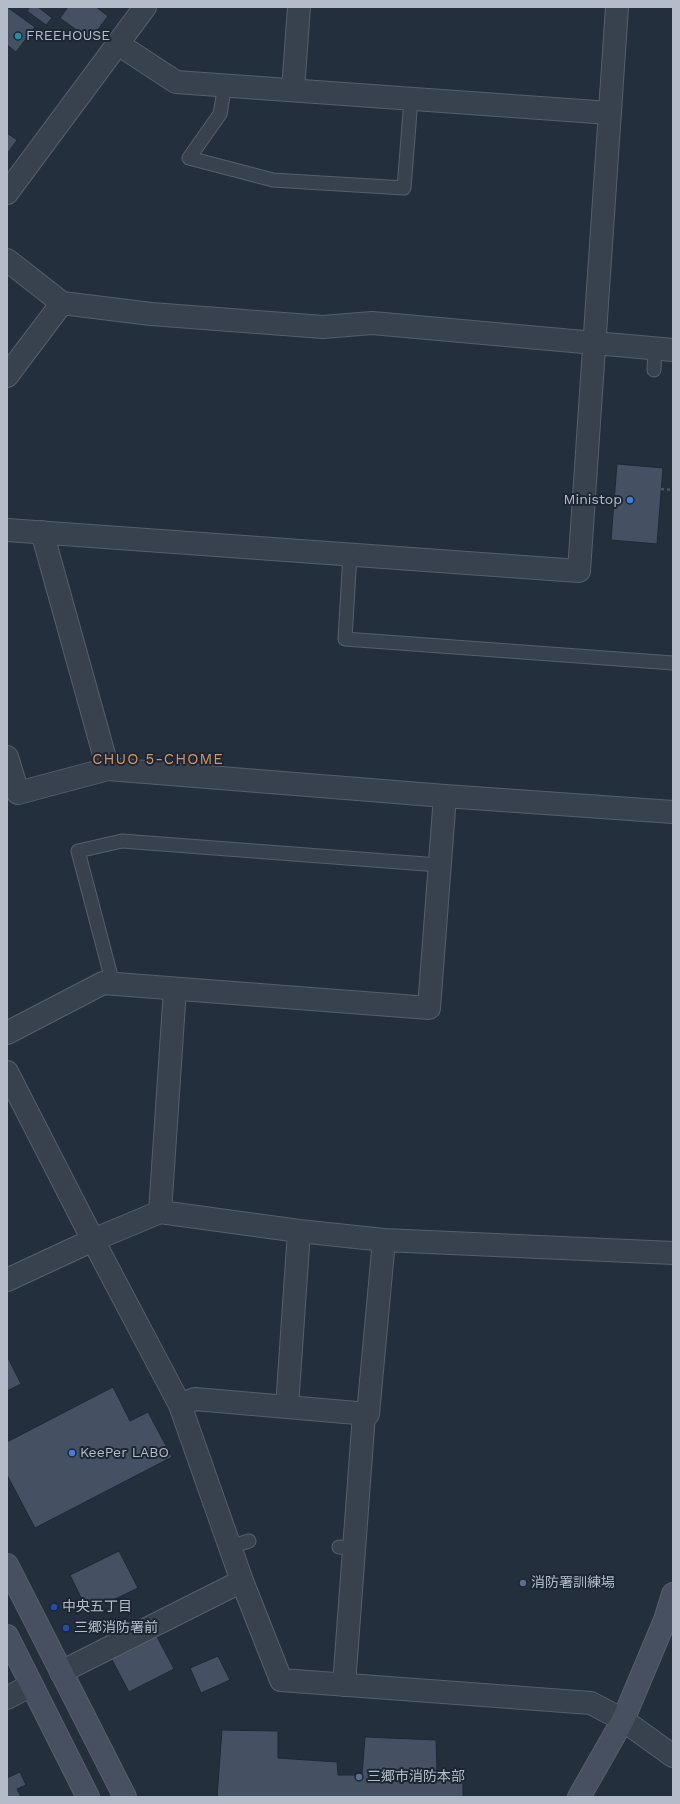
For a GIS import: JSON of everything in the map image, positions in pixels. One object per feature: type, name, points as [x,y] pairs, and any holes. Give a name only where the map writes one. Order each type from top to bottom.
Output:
[{"type":"street","points":[[7,193],[145,7]]},
{"type":"street","points":[[293,90],[299,7]]},
{"type":"street","points":[[7,530],[579,571],[618,7]]},
{"type":"street","points":[[118,44],[176,82],[610,113]]},
{"type":"street","points":[[7,260],[62,303],[151,314],[220,320],[323,327],[372,323],[664,349]]},
{"type":"street","points":[[7,376],[62,303]]},
{"type":"street","points":[[42,532],[108,769]]},
{"type":"street","points":[[7,757],[12,795],[108,769],[445,796],[673,812]]},
{"type":"street","points":[[7,1032],[103,983],[429,1008],[445,796]]},
{"type":"street","points":[[160,1212],[175,989]]},
{"type":"street","points":[[7,1072],[180,1405],[240,1544],[242,1581],[281,1680],[592,1703],[623,1720],[673,1756]]},
{"type":"street","points":[[7,1280],[93,1240],[160,1212],[299,1231],[384,1240],[673,1253]]},
{"type":"street","points":[[287,1407],[299,1231]]},
{"type":"street","points":[[180,1405],[195,1399],[368,1414],[384,1240]]},
{"type":"street","points":[[344,1685],[347,1548],[364,1414]]},
{"type":"street","points":[[7,1565],[125,1797]]},
{"type":"street","points":[[61,1672],[242,1581]]},
{"type":"street","points":[[579,1797],[623,1720],[665,1620],[673,1594]]},
{"type":"street","points":[[7,1636],[88,1797]]},
{"type":"street","points":[[7,1698],[31,1685]]},
{"type":"lane","points":[[225,85],[220,114],[189,158],[273,180],[404,188],[412,99]]},
{"type":"lane","points":[[654,370],[664,349]]},
{"type":"lane","points":[[350,554],[346,639],[673,664]]},
{"type":"lane","points":[[113,984],[78,851],[122,841],[439,865]]},
{"type":"path","points":[[661,489],[673,490]]},
{"type":"building","name":"FREEHOUSE","points":[[7,7],[35,27],[16,52],[7,45]]},
{"type":"building","points":[[30,7],[38,7],[52,18],[46,25],[27,11]]},
{"type":"building","points":[[68,7],[96,7],[108,16],[90,40],[60,18]]},
{"type":"building","points":[[7,133],[17,140],[7,154]]},
{"type":"building","points":[[617,464],[663,468],[657,544],[611,540]]},
{"type":"building","points":[[7,1356],[21,1384],[7,1391]]},
{"type":"building","points":[[113,1387],[130,1421],[148,1412],[172,1457],[35,1528],[7,1475],[7,1442]]},
{"type":"building","points":[[119,1551],[138,1588],[88,1612],[70,1575]]},
{"type":"building","points":[[155,1633],[174,1669],[129,1692],[110,1656]]},
{"type":"building","points":[[218,1656],[230,1680],[201,1693],[190,1668]]},
{"type":"building","points":[[222,1730],[278,1731],[278,1758],[337,1762],[338,1775],[362,1775],[365,1737],[436,1740],[437,1772],[463,1772],[463,1797],[217,1797]]},
{"type":"building","points":[[20,1772],[26,1785],[17,1789],[21,1797],[7,1797],[7,1778]]},
{"type":"place","name":"FREEHOUSE","points":[[18,36]]},
{"type":"place","name":"Ministop","points":[[630,500]]},
{"type":"place","name":"KeePer LABO","points":[[72,1453]]},
{"type":"place","name":"消防署訓練場","points":[[523,1583]]},
{"type":"place","name":"中央五丁目","points":[[54,1607]]},
{"type":"place","name":"三郷消防署前","points":[[66,1628]]},
{"type":"place","name":"三郷市消防本部","points":[[359,1777]]},
{"type":"district","name":"CHUO 5-CHOME","points":[[158,760]]}]
